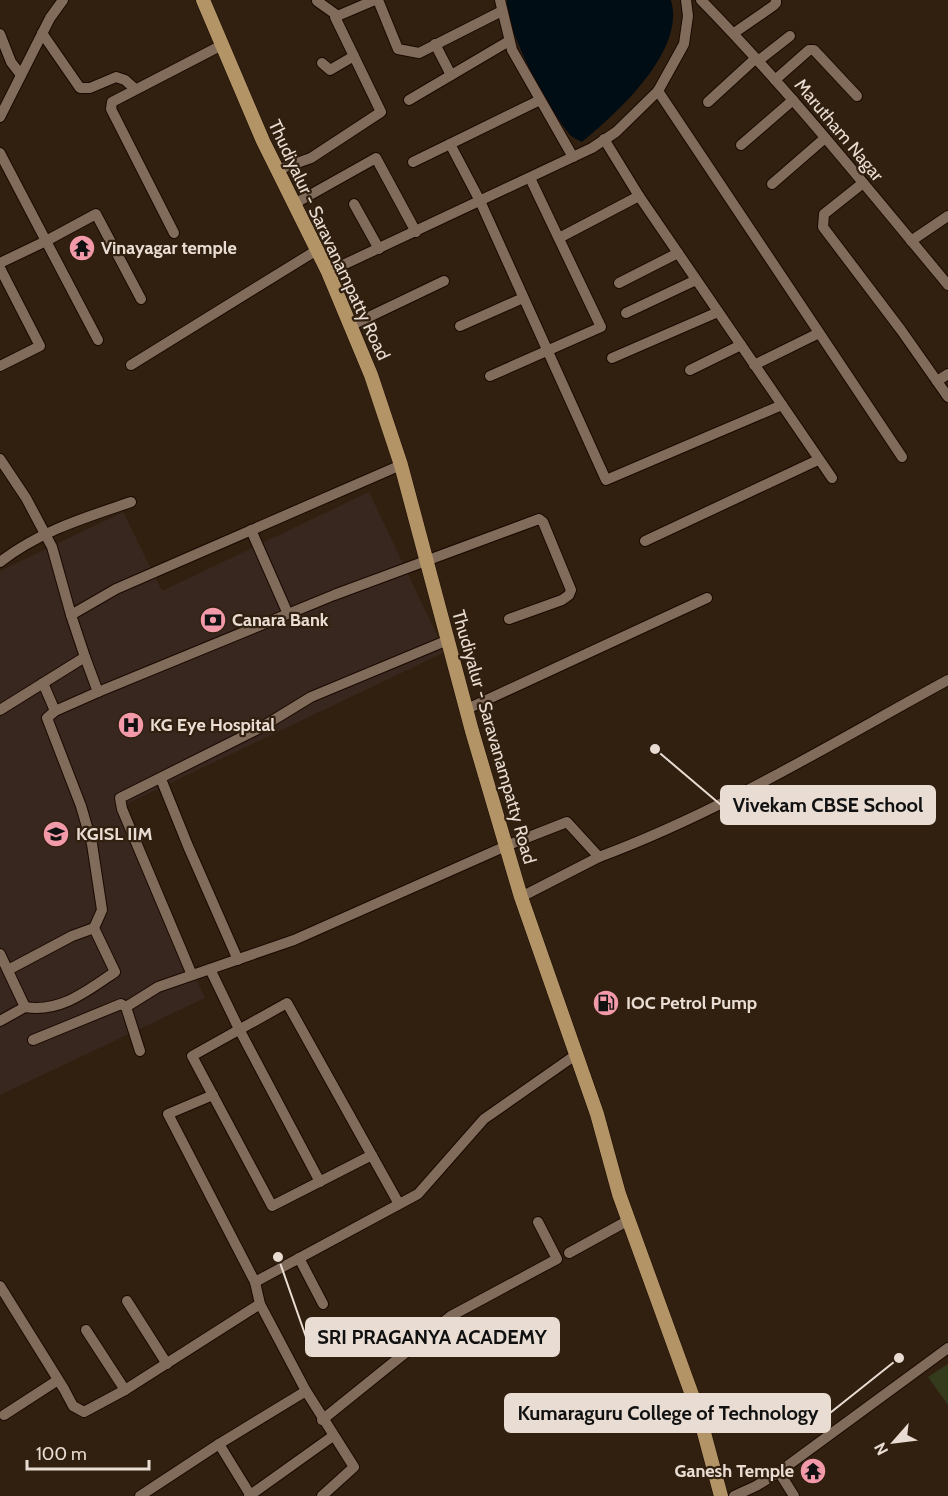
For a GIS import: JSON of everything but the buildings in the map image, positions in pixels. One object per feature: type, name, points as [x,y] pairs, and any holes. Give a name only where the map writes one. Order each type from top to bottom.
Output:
[{"type":"main road","name":"Thudiyalur - Saravanampatty Road","points":[[204,0],[277,170],[328,272],[371,375],[401,465],[466,709],[521,897],[597,1114],[619,1194],[699,1414],[721,1496]]},
{"type":"street","points":[[0,117],[42,33],[63,0]]},
{"type":"street","points":[[277,170],[311,158],[381,112],[335,17],[376,0],[398,50],[419,53],[501,6],[512,50],[573,157]]},
{"type":"street","points":[[328,272],[592,148],[616,132],[658,91],[684,44],[688,16],[686,0]]},
{"type":"street","name":"Marutham Nagar","points":[[701,0],[734,33],[793,100],[948,285]]},
{"type":"street","points":[[734,33],[773,6],[776,0]]},
{"type":"street","points":[[317,1],[338,16]]},
{"type":"street","points":[[0,33],[11,62],[21,75]]},
{"type":"street","points":[[42,33],[80,88],[90,88],[116,77],[125,80],[135,89]]},
{"type":"street","points":[[708,102],[757,60],[790,36]]},
{"type":"street","points":[[410,100],[509,41]]},
{"type":"street","points":[[435,44],[451,75]]},
{"type":"street","points":[[174,232],[111,109],[112,102],[222,45]]},
{"type":"street","points":[[775,80],[809,51],[814,50],[857,96]]},
{"type":"street","points":[[321,63],[330,70],[354,56]]},
{"type":"street","points":[[658,91],[902,457]]},
{"type":"street","points":[[413,162],[540,100]]},
{"type":"street","points":[[741,145],[793,100]]},
{"type":"street","points":[[772,184],[825,138]]},
{"type":"street","points":[[604,139],[639,196],[832,478]]},
{"type":"street","points":[[450,144],[480,201],[606,480],[782,405]]},
{"type":"street","points":[[0,153],[98,340]]},
{"type":"street","points":[[294,204],[376,158],[416,232]]},
{"type":"street","points":[[490,376],[602,327],[530,178]]},
{"type":"street","points":[[863,183],[824,214],[823,226],[948,397]]},
{"type":"street","points":[[559,238],[639,196]]},
{"type":"street","points":[[354,204],[379,249]]},
{"type":"street","points":[[0,263],[96,214],[141,299]]},
{"type":"street","points":[[911,241],[948,216]]},
{"type":"street","points":[[131,365],[317,250]]},
{"type":"street","points":[[619,283],[678,253]]},
{"type":"street","points":[[0,268],[40,346],[0,366]]},
{"type":"street","points":[[626,313],[696,280]]},
{"type":"street","points":[[350,326],[444,281]]},
{"type":"street","points":[[460,326],[524,298]]},
{"type":"street","points":[[612,358],[718,312]]},
{"type":"street","points":[[754,365],[819,333]]},
{"type":"street","points":[[690,370],[741,345]]},
{"type":"street","points":[[937,381],[948,374]]},
{"type":"street","points":[[0,459],[26,498],[52,548],[71,615],[98,693]]},
{"type":"street","points":[[645,541],[818,460]]},
{"type":"street","points":[[71,615],[116,589],[401,465]]},
{"type":"street","points":[[0,562],[22,545],[45,533],[131,502]]},
{"type":"street","points":[[8,970],[72,936],[94,928],[102,910],[92,844],[81,806],[47,718],[55,711],[334,595],[539,519],[543,522],[571,590],[569,595],[562,600],[509,619]]},
{"type":"street","points":[[251,530],[288,614]]},
{"type":"street","points":[[466,709],[708,598]]},
{"type":"street","points":[[192,975],[122,809],[120,798],[262,728],[311,697],[448,640]]},
{"type":"street","points":[[0,710],[85,657]]},
{"type":"street","points":[[521,897],[599,857],[650,838],[765,780],[948,680]]},
{"type":"street","points":[[43,683],[55,711]]},
{"type":"street","points":[[161,778],[238,960]]},
{"type":"street","points":[[126,1007],[158,987],[294,940],[506,846],[567,822],[599,857]]},
{"type":"street","points":[[0,1021],[25,1007],[40,1010],[63,1004],[115,972],[94,928]]},
{"type":"street","points":[[0,954],[25,1007]]},
{"type":"street","points":[[210,969],[320,1182]]},
{"type":"street","points":[[372,1155],[272,1206],[192,1056],[287,1002],[372,1155],[399,1204]]},
{"type":"street","points":[[33,1040],[121,1004],[126,1007],[140,1051]]},
{"type":"street","points":[[255,1282],[418,1194],[484,1119],[577,1054]]},
{"type":"street","points":[[213,1095],[168,1114],[255,1282],[260,1304],[322,1420],[354,1467],[322,1496]]},
{"type":"street","points":[[569,1253],[629,1220]]},
{"type":"street","points":[[322,1420],[451,1316],[557,1259],[538,1222]]},
{"type":"street","points":[[299,1258],[323,1304]]},
{"type":"street","points":[[1,1289],[73,1406],[84,1412],[125,1390],[260,1304]]},
{"type":"street","points":[[127,1301],[167,1364]]},
{"type":"street","points":[[86,1330],[125,1390]]},
{"type":"street","points":[[734,1496],[779,1472],[948,1348]]},
{"type":"street","points":[[4,1414],[58,1380]]},
{"type":"street","points":[[140,1496],[306,1391]]},
{"type":"street","points":[[219,1444],[250,1496],[333,1436]]},
{"type":"street","points":[[779,1472],[794,1496]]},
{"type":"shaded area","points":[[507,0],[671,0],[673,20],[668,40],[659,60],[645,79],[613,115],[582,142],[570,135],[561,123],[530,70],[513,31]]},
{"type":"shaded area","points":[[369,492],[445,652],[116,809],[205,998],[0,1095],[0,571],[123,512],[162,591]]},
{"type":"green space","points":[[948,1364],[948,1405],[928,1377]]},
{"type":"place","name":"Vinayagar temple","points":[[82,248]]},
{"type":"place","name":"Canara Bank","points":[[213,620]]},
{"type":"place","name":"KG Eye Hospital","points":[[131,725]]},
{"type":"place","name":"Vivekam CBSE School","points":[[655,749]]},
{"type":"place","name":"KGISL IIM","points":[[56,834]]},
{"type":"place","name":"IOC Petrol Pump","points":[[606,1003]]},
{"type":"place","name":"SRI PRAGANYA ACADEMY","points":[[278,1257]]},
{"type":"place","name":"Kumaraguru College of Technology","points":[[899,1358]]},
{"type":"place","name":"Ganesh Temple","points":[[813,1471]]}]
